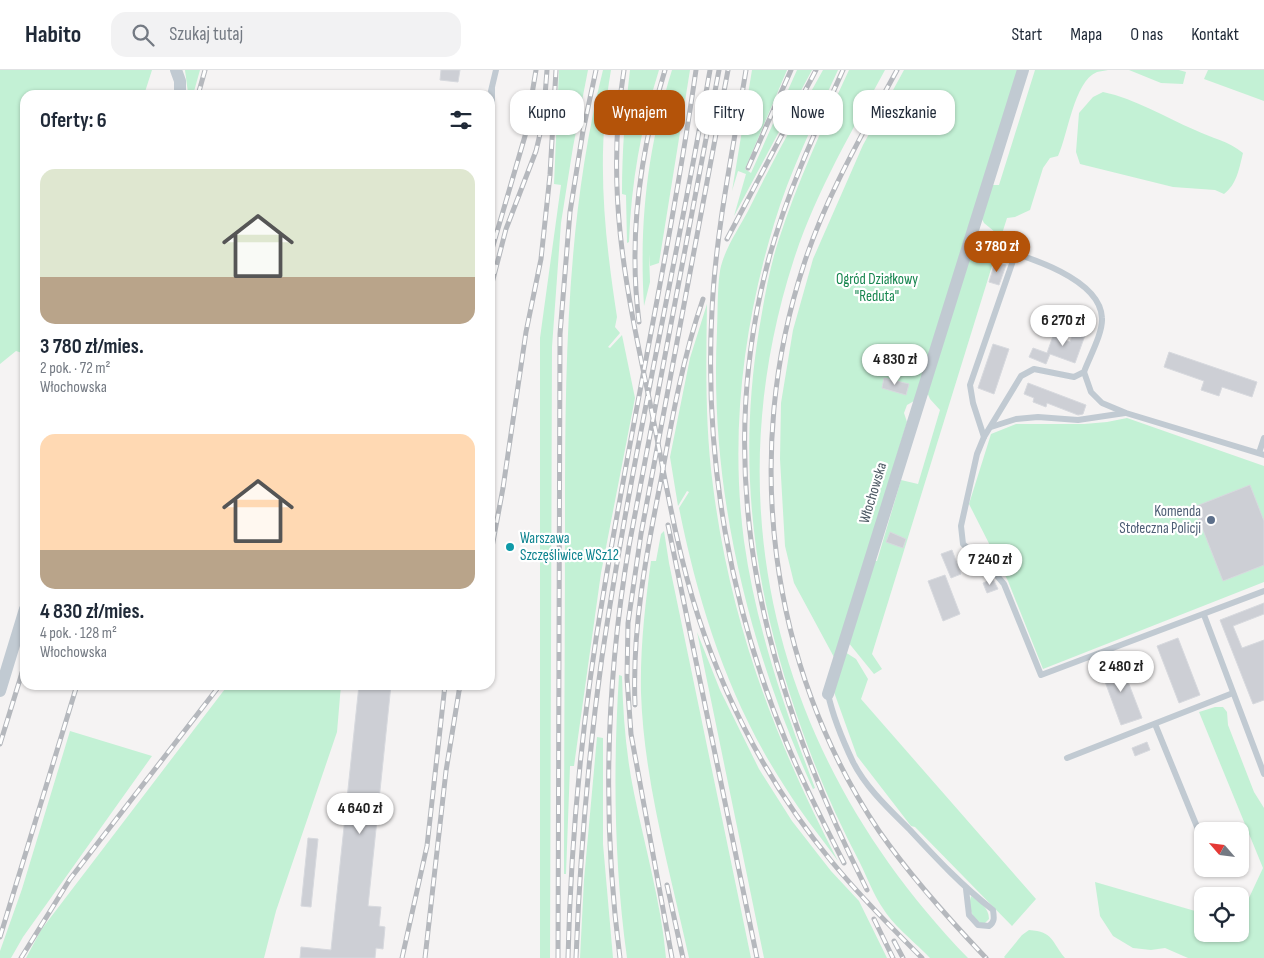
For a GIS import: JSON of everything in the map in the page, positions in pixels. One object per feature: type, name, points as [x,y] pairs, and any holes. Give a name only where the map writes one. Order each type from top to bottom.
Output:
[{"type":"street","points":[[176,70],[180,81],[180,90]]},
{"type":"street","name":"Włochowska","points":[[828,694],[1023,70]]},
{"type":"street","points":[[0,690],[20,625]]},
{"type":"lane","points":[[491,90],[496,70]]},
{"type":"lane","points":[[970,239],[1056,268],[1082,284],[1095,298],[1102,316],[1101,326],[1084,372],[1091,392],[1102,403],[1126,413],[1262,454],[1264,438]]},
{"type":"lane","points":[[984,436],[973,403],[970,385],[1015,254]]},
{"type":"lane","points":[[1084,372],[1074,377],[1034,369],[1021,376],[984,436],[977,454],[961,526],[963,544],[993,571],[1004,584],[1041,675],[1264,591]]},
{"type":"lane","points":[[991,427],[1016,419],[1038,417],[1078,420],[1126,413]]},
{"type":"lane","points":[[1204,615],[1264,774]]},
{"type":"lane","points":[[1067,758],[1233,693]]},
{"type":"lane","name":"Włochowska","points":[[828,694],[854,763],[862,776],[888,808],[966,889],[993,910],[992,924],[989,926],[978,925],[969,915],[966,889]]},
{"type":"lane","points":[[1155,724],[1195,822]]},
{"type":"green space","points":[[0,70],[152,70],[146,90],[20,90],[20,352],[16,351],[0,364]]},
{"type":"green space","points":[[185,70],[200,70],[194,90],[188,90]]},
{"type":"green space","points":[[559,70],[588,70],[584,91],[558,90]]},
{"type":"green space","points":[[603,70],[611,70],[608,90],[599,90]]},
{"type":"green space","points":[[630,70],[659,70],[653,90],[628,90]]},
{"type":"green space","points":[[672,70],[690,70],[685,101],[685,90],[666,90]]},
{"type":"green space","points":[[752,70],[787,70],[779,90],[773,90],[773,103],[763,127],[763,90],[749,90]]},
{"type":"green space","points":[[797,70],[812,70],[801,90],[788,90]]},
{"type":"green space","points":[[823,70],[838,70],[829,90],[812,90]]},
{"type":"green space","points":[[849,70],[885,70],[874,90],[853,90],[853,130],[813,210],[794,259],[770,355],[760,450],[764,542],[780,633],[809,720],[851,804],[904,883],[968,958],[930,958],[894,922],[874,893],[829,799],[786,683],[762,584],[754,534],[750,485],[749,434],[752,383],[767,286],[778,242],[793,198],[819,135],[843,135],[843,90],[840,90]]},
{"type":"green space","name":"Ogród Działkowy \"Reduta\"","points":[[904,70],[1018,70],[914,401],[907,405],[904,413],[907,422],[835,659],[794,583],[785,546],[780,459],[781,403],[793,330],[813,259],[868,135],[955,135],[955,90],[893,90]]},
{"type":"green space","points":[[1035,70],[1108,70],[1097,72],[1089,77],[1083,86],[1077,97],[1062,147],[1058,156],[1050,158],[1043,168],[1030,210],[1015,217],[1007,218],[1001,237],[984,223],[981,217],[991,185],[999,185]]},
{"type":"green space","points":[[1129,70],[1179,70],[1186,72],[1183,84],[1161,83]]},
{"type":"green space","points":[[1208,70],[1264,70],[1264,101],[1204,79]]},
{"type":"green space","points":[[1103,92],[1138,104],[1238,149],[1243,153],[1237,176],[1232,186],[1224,194],[1215,190],[1173,187],[1080,164],[1076,152],[1079,113],[1093,97]]},
{"type":"green space","points":[[594,112],[594,135],[604,135],[605,224],[617,317],[615,327],[620,333],[608,347],[610,348],[622,335],[635,398],[601,573],[574,766],[570,766],[566,874],[564,874],[567,351],[575,238],[581,182]]},
{"type":"green space","points":[[773,124],[773,135],[777,135],[734,216],[746,174],[738,171],[732,191],[741,135],[759,135],[745,169],[751,173]]},
{"type":"green space","points":[[556,135],[575,135],[561,223],[552,347],[550,958],[540,958],[540,338],[561,185],[554,184]]},
{"type":"green space","points":[[624,135],[642,135],[632,198],[629,242],[627,243],[626,195],[622,194]]},
{"type":"green space","points":[[655,135],[680,135],[659,263],[650,266],[649,254],[650,282],[644,306],[644,216]]},
{"type":"green space","points":[[788,135],[808,135],[780,204],[754,302],[747,341],[739,421],[740,501],[744,541],[756,604],[772,666],[815,788],[813,789],[769,680],[752,623],[738,566],[719,449],[716,390],[718,289],[721,266],[729,245]]},
{"type":"green space","points":[[973,246],[996,253],[872,654],[882,669],[874,674],[848,642],[874,561],[877,561],[901,480],[918,484],[940,410],[930,399],[926,390]]},
{"type":"green space","points":[[707,304],[706,350],[710,463],[721,536],[731,585],[743,632],[775,725],[794,771],[838,861],[791,797],[748,721],[732,687],[719,652],[696,581],[687,545],[679,508],[689,492],[687,491],[678,506],[670,457],[690,358]]},
{"type":"green space","points":[[1127,418],[1264,466],[1264,582],[1043,669],[1008,581],[969,504],[991,434],[1016,424],[1084,424]]},
{"type":"green space","points":[[664,531],[751,958],[689,958],[652,793],[643,726],[641,660],[651,561],[656,561],[661,534]]},
{"type":"green space","points":[[697,632],[720,690],[759,769],[792,821],[831,871],[859,901],[887,958],[764,958]]},
{"type":"green space","points":[[845,652],[856,659],[868,679],[861,699],[1036,899],[1012,926],[915,827],[911,826],[857,756],[834,692]]},
{"type":"green space","points":[[619,675],[622,676],[625,735],[631,779],[657,896],[666,958],[627,958],[619,887],[615,782]]},
{"type":"green space","points":[[224,690],[341,690],[337,732],[276,911],[264,958],[26,958],[41,930]]},
{"type":"green space","points":[[1215,707],[1223,707],[1227,712],[1228,725],[1254,792],[1264,808],[1264,958],[1188,958],[1165,948],[1151,950],[1133,948],[1113,936],[1100,916],[1095,882],[1194,911],[1194,942],[1249,942],[1249,898],[1263,868],[1249,834],[1249,822],[1244,822],[1199,712]]},
{"type":"green space","points":[[70,731],[152,756],[23,937],[11,958],[0,958],[0,951],[22,889]]},
{"type":"green space","points":[[597,737],[603,738],[603,844],[613,958],[580,958],[584,880]]},
{"type":"green space","points":[[971,896],[983,905],[987,911],[989,919],[985,923],[977,921],[972,914],[970,907]]},
{"type":"green space","points":[[1029,930],[1048,935],[1065,958],[1005,958],[1022,935]]},
{"type":"building","points":[[441,70],[460,70],[458,82],[440,80]]},
{"type":"building","points":[[995,262],[1006,265],[999,285],[989,282]]},
{"type":"building","points":[[1076,323],[1088,327],[1075,363],[1050,354],[1046,364],[1029,357],[1033,348],[1047,353],[1053,336],[1070,342]]},
{"type":"building","points":[[993,344],[1009,349],[994,394],[978,388]]},
{"type":"building","points":[[1169,352],[1257,382],[1252,397],[1222,387],[1219,396],[1201,390],[1204,381],[1164,367]]},
{"type":"building","points":[[884,378],[909,384],[906,395],[882,388]]},
{"type":"building","points":[[1028,383],[1086,405],[1083,414],[1078,415],[1047,403],[1046,407],[1033,402],[1034,398],[1024,394]]},
{"type":"building","points":[[1250,485],[1264,521],[1264,565],[1223,581],[1194,507]]},
{"type":"building","points":[[890,532],[906,539],[903,548],[886,542]]},
{"type":"building","points":[[952,550],[961,574],[951,578],[941,554]]},
{"type":"building","points":[[945,575],[960,614],[943,621],[928,581]]},
{"type":"building","points":[[993,579],[998,589],[987,593],[983,583]]},
{"type":"building","points":[[1264,603],[1264,614],[1233,626],[1242,648],[1264,640],[1264,700],[1253,704],[1220,620]]},
{"type":"building","points":[[1178,638],[1200,695],[1179,703],[1157,646]]},
{"type":"building","points":[[1120,661],[1142,718],[1121,725],[1100,668]]},
{"type":"building","points":[[358,690],[390,690],[368,906],[381,907],[379,926],[385,927],[383,949],[376,948],[375,958],[300,958],[301,947],[331,950]]},
{"type":"building","points":[[1147,742],[1150,750],[1135,756],[1132,748]]},
{"type":"building","points":[[308,838],[318,839],[311,907],[301,906]]},
{"type":"railway","points":[[199,90],[205,70]]},
{"type":"railway","points":[[495,239],[525,136],[536,70]]},
{"type":"railway","points":[[495,272],[506,229],[536,151],[543,121],[547,70]]},
{"type":"railway","points":[[495,531],[526,332],[541,259],[550,175],[556,70]]},
{"type":"railway","points":[[558,958],[560,334],[570,212],[583,131],[596,70]]},
{"type":"railway","points":[[624,70],[617,155],[620,235],[632,315],[670,507],[698,616],[737,714],[771,776],[810,834],[832,862],[922,958]]},
{"type":"railway","points":[[639,322],[635,258],[638,194],[649,132],[665,70]]},
{"type":"railway","points":[[568,958],[575,819],[590,681],[615,525],[675,200],[696,70]]},
{"type":"railway","points":[[576,958],[585,807],[602,657],[626,510],[710,70]]},
{"type":"railway","points":[[620,958],[614,907],[609,803],[611,700],[615,648],[629,546],[719,70]]},
{"type":"railway","points":[[672,958],[631,734],[627,678],[628,623],[641,534],[728,70]]},
{"type":"railway","points":[[746,70],[726,190],[714,280],[711,366],[712,421],[717,476],[736,586],[750,640],[767,692],[800,774],[844,863]]},
{"type":"railway","points":[[748,168],[791,70]]},
{"type":"railway","points":[[727,239],[816,70]]},
{"type":"railway","points":[[843,70],[793,186],[769,258],[752,341],[745,423],[747,503],[758,582],[776,660],[801,738],[831,814],[867,890]]},
{"type":"railway","points":[[897,70],[858,141],[823,214],[804,264],[785,336],[774,409],[771,483],[777,556],[790,629],[812,699],[841,767],[891,848],[930,897],[986,958]]},
{"type":"railway","points":[[635,705],[636,648],[645,564],[679,388],[703,299]]},
{"type":"railway","points":[[668,525],[757,958]]},
{"type":"railway","points":[[0,744],[20,679]]},
{"type":"railway","points":[[0,937],[75,690]]},
{"type":"railway","points":[[21,958],[70,879],[216,690]]},
{"type":"railway","points":[[402,958],[427,846],[444,690]]},
{"type":"railway","points":[[425,958],[446,771],[459,690]]},
{"type":"railway","points":[[667,885],[683,958]]},
{"type":"railway","points":[[874,919],[893,958]]},
{"type":"railway","points":[[894,941],[903,958]]},
{"type":"place","name":"Komenda Stołeczna Policji","points":[[1211,520]]},
{"type":"place","name":"Warszawa Szczęśliwice WSz12","points":[[510,547]]}]
